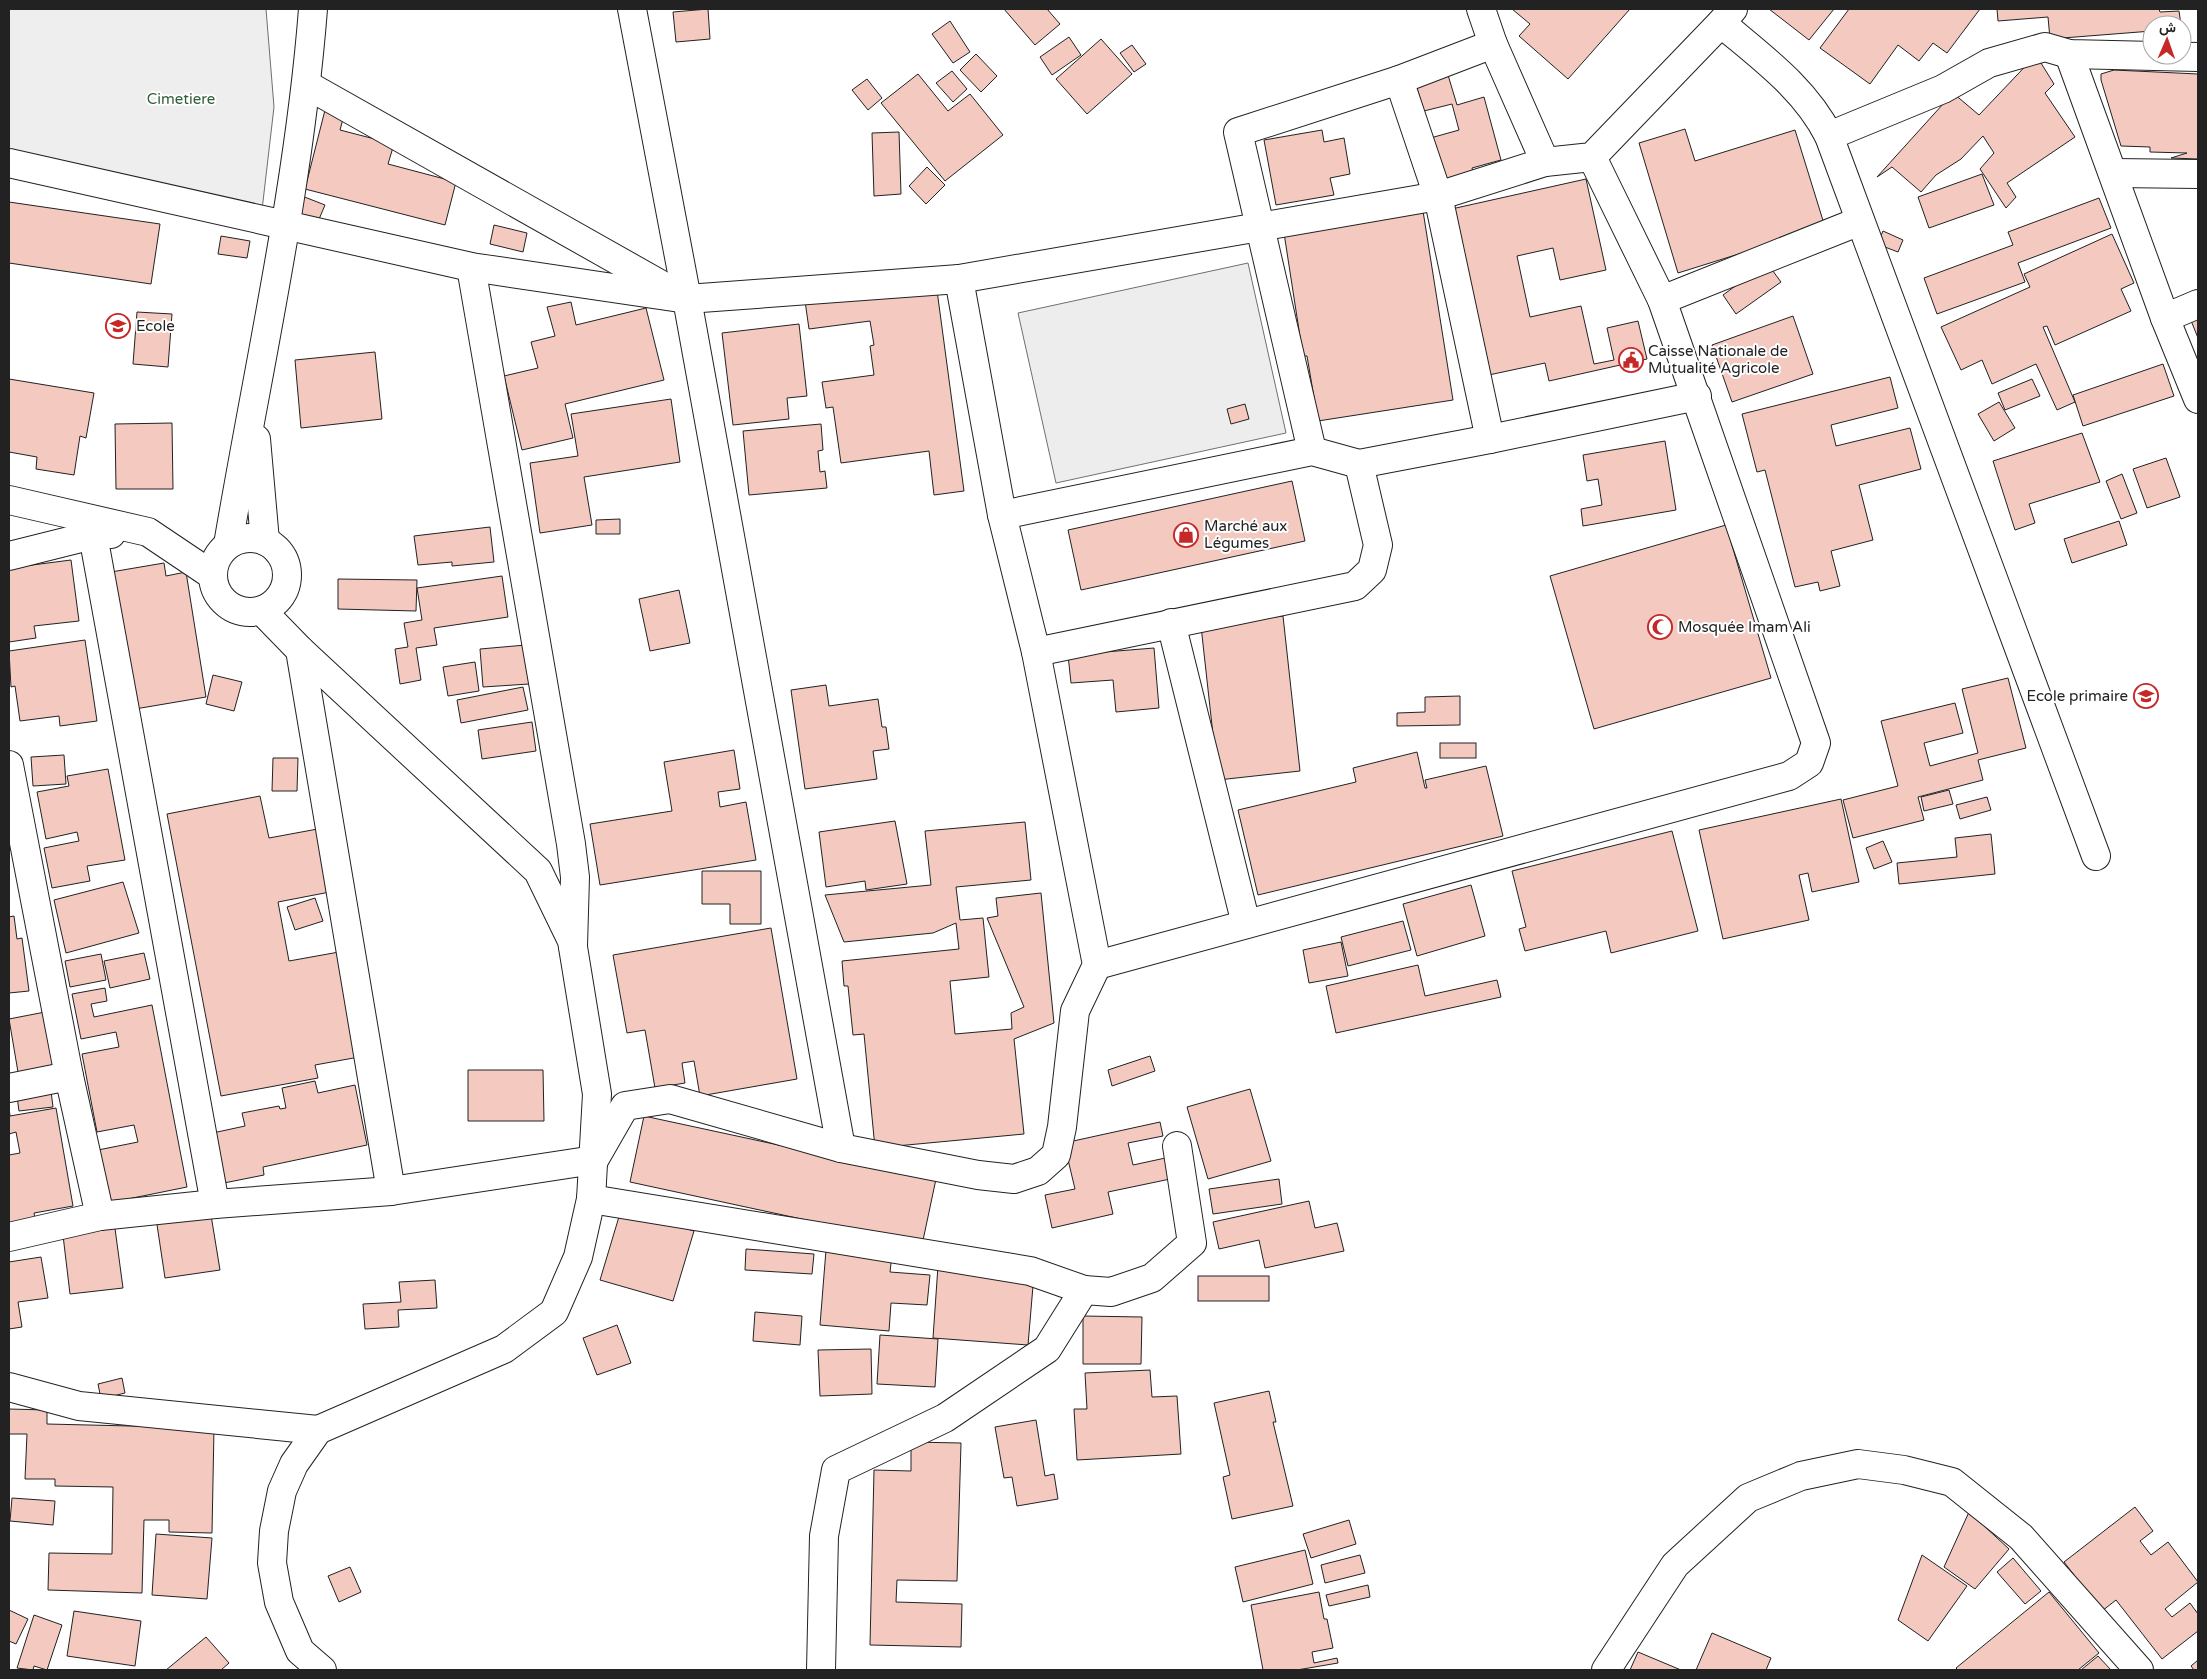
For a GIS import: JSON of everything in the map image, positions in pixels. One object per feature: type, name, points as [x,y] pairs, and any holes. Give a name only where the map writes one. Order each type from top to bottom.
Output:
[{"type":"street","points":[[228,545],[307,85],[313,9]]},
{"type":"street","points":[[632,9],[687,299],[841,1148]]},
{"type":"street","points":[[1481,9],[1492,44],[1545,162]]},
{"type":"street","points":[[9,163],[471,267],[687,299],[959,278],[1438,196],[1545,162],[1592,157],[1727,16],[1794,86],[1822,123],[1829,136],[2096,856]]},
{"type":"street","points":[[1312,451],[1238,132],[1399,80],[1492,44]]},
{"type":"street","points":[[1829,136],[1943,89],[1989,63],[2045,48],[2070,54],[2198,57]]},
{"type":"street","points":[[2070,54],[2165,318],[2198,398]]},
{"type":"street","points":[[1399,80],[1438,196],[1490,439]]},
{"type":"street","points":[[307,85],[687,299]]},
{"type":"street","points":[[1097,965],[1789,776],[1809,762],[1816,742],[1697,396],[1662,300],[1592,157]]},
{"type":"street","points":[[2114,174],[2198,174]]},
{"type":"street","points":[[1662,300],[1860,221]]},
{"type":"street","points":[[471,267],[576,877],[573,946]]},
{"type":"street","points":[[594,1160],[625,1106],[670,1099],[841,1148],[978,1175],[1014,1179],[1038,1171],[1056,1155],[1062,1127],[1074,1010],[1097,965],[1036,652],[1002,515],[959,278]]},
{"type":"street","points":[[2165,318],[2198,304]]},
{"type":"street","points":[[1002,515],[1312,451],[1359,464],[1697,396]]},
{"type":"street","points":[[252,402],[265,542]]},
{"type":"street","points":[[1036,652],[1355,586],[1372,570],[1378,545],[1359,464]]},
{"type":"street","points":[[9,500],[148,532],[212,575]]},
{"type":"street","points":[[9,556],[92,535],[148,532]]},
{"type":"street","points":[[92,535],[215,1204]]},
{"type":"street","points":[[252,538],[265,542],[280,554],[287,572],[286,585],[282,595],[262,611],[249,613],[231,608],[221,600],[214,588],[212,575],[218,555],[228,545],[239,540],[252,538]]},
{"type":"street","points":[[9,1388],[88,1407],[318,1430],[504,1349],[554,1312],[578,1257],[591,1199],[598,1094],[572,941],[538,871],[300,650],[262,611]]},
{"type":"street","points":[[1171,624],[1246,924]]},
{"type":"street","points":[[300,650],[391,1191]]},
{"type":"street","points":[[9,765],[69,1076],[100,1216]]},
{"type":"street","points":[[9,1088],[69,1076]]},
{"type":"street","points":[[591,1199],[1030,1271],[1084,1290],[1111,1292],[1152,1278],[1192,1243],[1177,1146]]},
{"type":"street","points":[[9,1237],[100,1216],[215,1204],[391,1191],[594,1160]]},
{"type":"street","points":[[821,1670],[824,1536],[836,1470],[945,1418],[1047,1349],[1084,1290]]},
{"type":"street","points":[[318,1430],[294,1464],[282,1491],[274,1531],[272,1563],[280,1602],[300,1651],[322,1670]]},
{"type":"street","points":[[1606,1670],[1676,1565],[1748,1498],[1801,1476],[1858,1464],[1904,1470],[1952,1482],[2021,1537],[2139,1670]]},
{"type":"green space","name":"Cimetiere","points":[[9,9],[266,9],[274,107],[262,210],[9,152]]},
{"type":"shaded area","points":[[1248,263],[1286,433],[1056,483],[1018,313]]},
{"type":"building","points":[[708,9],[710,39],[676,42],[673,12]]},
{"type":"building","points":[[1004,9],[1047,9],[1060,24],[1035,45]]},
{"type":"building","points":[[1512,9],[1630,9],[1568,79],[1519,36],[1530,24]]},
{"type":"building","points":[[1769,9],[1834,9],[1809,40]]},
{"type":"building","points":[[1849,9],[1980,9],[1947,53],[1933,43],[1919,61],[1898,45],[1870,84],[1820,48]]},
{"type":"building","points":[[1997,9],[2159,9],[2160,12],[2179,11],[2180,15],[2142,15],[2142,32],[2050,39],[2048,17],[1998,21]]},
{"type":"building","points":[[950,21],[970,52],[953,63],[932,34]]},
{"type":"building","points":[[1069,37],[1081,55],[1052,75],[1040,57]]},
{"type":"building","points":[[1101,39],[1132,74],[1087,114],[1056,79]]},
{"type":"building","points":[[1132,45],[1146,64],[1134,72],[1120,53]]},
{"type":"building","points":[[976,54],[997,76],[981,92],[960,70]]},
{"type":"building","points":[[2036,55],[2054,84],[2045,93],[2075,137],[2007,183],[2016,197],[2006,208],[1980,169],[1994,153],[1983,136],[1961,159],[1936,175],[1921,192],[1892,167],[1877,177],[1953,93],[1979,115]]},
{"type":"building","points":[[2114,70],[2198,74],[2198,159],[2171,158],[2187,153],[2150,152],[2150,147],[2121,146],[2101,80],[2101,74]]},
{"type":"building","points":[[952,71],[967,89],[953,102],[936,83]]},
{"type":"building","points":[[918,74],[948,111],[970,94],[1003,135],[945,181],[881,103]]},
{"type":"building","points":[[1448,75],[1457,105],[1484,97],[1501,160],[1472,168],[1473,172],[1439,182],[1427,139],[1459,130],[1452,104],[1424,111],[1416,85]]},
{"type":"building","points":[[867,79],[882,98],[868,110],[852,90]]},
{"type":"building","points":[[325,110],[344,115],[340,130],[394,144],[388,164],[456,182],[445,225],[305,189]]},
{"type":"building","points":[[1685,129],[1695,161],[1795,130],[1825,227],[1678,273],[1639,143]]},
{"type":"building","points":[[1322,130],[1324,142],[1344,138],[1350,174],[1330,178],[1334,195],[1276,205],[1264,140]]},
{"type":"building","points":[[899,132],[901,194],[874,196],[872,133]]},
{"type":"building","points":[[927,167],[945,185],[926,204],[909,186]]},
{"type":"building","points":[[1982,174],[1994,205],[1929,228],[1918,197]]},
{"type":"building","points":[[1586,179],[1606,270],[1560,280],[1553,248],[1517,256],[1530,317],[1581,306],[1594,364],[1614,360],[1607,328],[1638,321],[1647,359],[1549,381],[1545,363],[1484,376],[1447,210]]},
{"type":"building","points":[[302,196],[325,205],[317,224],[295,214]]},
{"type":"building","points":[[2099,198],[2111,228],[2018,263],[2025,282],[1937,314],[1924,278],[2013,245],[2008,232]]},
{"type":"building","points":[[9,202],[160,224],[151,284],[9,263]]},
{"type":"building","points":[[1423,211],[1453,400],[1318,421],[1307,356],[1303,356],[1284,233]]},
{"type":"building","points":[[494,225],[527,233],[523,252],[490,244]]},
{"type":"building","points":[[1883,231],[1903,240],[1898,252],[1877,244]]},
{"type":"building","points":[[2112,234],[2134,283],[2121,289],[2131,311],[2055,345],[2047,326],[2043,327],[2075,402],[2057,410],[2036,364],[1992,384],[1982,360],[1961,370],[1941,327],[2030,287],[2024,274]]},
{"type":"building","points":[[221,236],[250,241],[247,258],[218,254]]},
{"type":"building","points":[[1767,263],[1781,282],[1736,314],[1723,295]]},
{"type":"building","points":[[936,283],[964,491],[934,495],[929,451],[841,463],[833,407],[826,408],[822,382],[874,375],[870,346],[874,345],[870,321],[809,329],[805,301]]},
{"type":"building","points":[[571,302],[576,325],[646,308],[664,380],[565,404],[573,438],[522,450],[504,376],[538,368],[531,342],[555,336],[547,307]]},
{"type":"building","points":[[137,312],[172,314],[168,367],[133,364]]},
{"type":"building","points":[[2198,315],[2198,338],[2190,318]]},
{"type":"building","points":[[1793,316],[1813,374],[1732,402],[1712,345]]},
{"type":"building","points":[[799,324],[807,396],[787,398],[789,419],[733,425],[722,333]]},
{"type":"building","points":[[375,352],[382,419],[301,428],[295,360]]},
{"type":"building","points":[[2163,364],[2174,396],[2083,426],[2073,395]]},
{"type":"building","points":[[1890,377],[1898,408],[1831,425],[1836,446],[1910,428],[1921,469],[1859,485],[1873,540],[1831,551],[1840,586],[1820,591],[1818,582],[1795,587],[1765,470],[1757,472],[1742,414]]},
{"type":"building","points":[[9,379],[94,393],[86,438],[80,436],[74,475],[36,469],[37,457],[9,452]]},
{"type":"building","points":[[2032,379],[2040,396],[2005,410],[1998,393]]},
{"type":"building","points":[[671,399],[680,462],[584,477],[592,525],[540,533],[530,463],[578,456],[571,414]]},
{"type":"building","points":[[1999,402],[2015,428],[1994,441],[1978,414]]},
{"type":"building","points":[[1245,404],[1249,419],[1231,424],[1227,409]]},
{"type":"building","points":[[172,423],[173,489],[116,489],[115,424]]},
{"type":"building","points":[[821,424],[823,450],[818,451],[820,472],[825,471],[827,488],[749,495],[743,431]]},
{"type":"building","points":[[2082,433],[2100,482],[2029,504],[2035,523],[2015,530],[1993,461]]},
{"type":"building","points":[[1665,441],[1676,510],[1583,526],[1581,509],[1602,505],[1598,479],[1587,481],[1583,455]]},
{"type":"building","points":[[2166,458],[2180,497],[2147,508],[2133,469]]},
{"type":"building","points":[[2122,474],[2137,513],[2121,519],[2106,481]]},
{"type":"building","name":"Marché aux Légumes","points":[[1292,481],[1305,541],[1081,590],[1068,530]]},
{"type":"building","points":[[620,519],[620,534],[596,534],[596,520]]},
{"type":"building","points":[[2119,521],[2127,545],[2072,563],[2064,539]]},
{"type":"building","name":"Mosquée Imam Ali","points":[[1726,525],[1771,678],[1594,729],[1550,576]]},
{"type":"building","points":[[490,527],[494,562],[452,566],[452,562],[418,565],[414,536]]},
{"type":"building","points":[[71,560],[79,621],[34,626],[36,638],[9,642],[9,568]]},
{"type":"building","points":[[164,563],[166,576],[186,572],[206,697],[135,709],[111,572]]},
{"type":"building","points":[[502,576],[508,617],[434,628],[437,645],[416,648],[421,680],[400,684],[395,649],[408,647],[404,623],[422,620],[417,588]]},
{"type":"building","points":[[338,579],[417,580],[416,611],[338,609]]},
{"type":"building","points":[[679,590],[690,643],[650,651],[639,599]]},
{"type":"building","points":[[1283,616],[1300,771],[1218,780],[1201,626]]},
{"type":"building","points":[[85,640],[97,721],[60,726],[59,716],[20,721],[15,686],[11,687],[9,651]]},
{"type":"building","points":[[526,645],[529,684],[483,687],[480,649]]},
{"type":"building","points":[[1154,648],[1159,708],[1116,712],[1113,680],[1071,683],[1068,655]]},
{"type":"building","points":[[475,662],[479,691],[448,696],[443,667]]},
{"type":"building","points":[[213,675],[242,682],[234,711],[206,704]]},
{"type":"building","points":[[2008,678],[2026,748],[1978,760],[1983,780],[1918,797],[1924,820],[1853,838],[1843,800],[1898,786],[1881,721],[1955,703],[1963,733],[1924,743],[1930,766],[1978,753],[1962,689]]},
{"type":"building","points":[[826,685],[829,706],[878,699],[882,727],[886,727],[889,749],[873,751],[877,779],[805,789],[791,690]]},
{"type":"building","points":[[523,687],[528,710],[461,723],[457,700]]},
{"type":"building","points":[[1460,696],[1460,725],[1397,726],[1397,713],[1425,712],[1425,697]]},
{"type":"building","points":[[532,722],[536,751],[482,759],[478,730]]},
{"type":"building","points":[[1440,743],[1476,743],[1476,758],[1440,758]]},
{"type":"building","points":[[734,750],[740,789],[718,792],[720,807],[746,802],[756,860],[600,885],[590,824],[672,811],[664,762]]},
{"type":"building","points":[[1417,752],[1425,788],[1427,788],[1425,780],[1486,766],[1503,836],[1258,895],[1238,810],[1356,782],[1353,768]]},
{"type":"building","points":[[64,755],[66,784],[33,786],[31,757]]},
{"type":"building","points":[[273,758],[298,758],[297,791],[272,791]]},
{"type":"building","points":[[108,769],[125,860],[87,866],[90,881],[52,888],[44,848],[79,841],[77,832],[46,839],[37,792],[69,786],[67,776]]},
{"type":"building","points":[[1949,790],[1953,804],[1924,811],[1921,797]]},
{"type":"building","points":[[260,796],[269,838],[323,828],[335,891],[278,902],[289,961],[339,952],[359,1057],[315,1065],[318,1078],[221,1096],[167,814]]},
{"type":"building","points":[[1987,797],[1991,810],[1960,819],[1956,805]]},
{"type":"building","points":[[1841,799],[1859,882],[1812,892],[1808,873],[1799,875],[1809,920],[1723,939],[1699,830]]},
{"type":"building","points":[[895,821],[907,884],[866,890],[865,881],[826,887],[819,832]]},
{"type":"building","points":[[1025,822],[1031,880],[956,887],[960,920],[983,918],[989,977],[950,981],[955,1034],[1012,1029],[1011,1013],[1024,1007],[987,918],[998,916],[996,898],[1041,893],[1054,1023],[1014,1039],[1024,1134],[875,1148],[864,1034],[853,1035],[848,986],[844,986],[842,961],[959,949],[956,923],[933,933],[844,942],[825,895],[931,885],[925,831]]},
{"type":"building","points":[[1672,831],[1698,931],[1611,953],[1606,931],[1525,951],[1519,929],[1526,927],[1512,871]]},
{"type":"building","points":[[1991,834],[1995,874],[1899,884],[1897,863],[1957,857],[1955,838]]},
{"type":"building","points":[[1883,841],[1892,862],[1874,869],[1866,848]]},
{"type":"building","points":[[702,871],[761,871],[761,924],[730,924],[730,904],[702,904]]},
{"type":"building","points":[[123,882],[139,933],[66,953],[54,900]]},
{"type":"building","points":[[1471,885],[1485,936],[1417,956],[1403,904]]},
{"type":"building","points":[[315,898],[323,921],[295,930],[287,907]]},
{"type":"building","points":[[14,916],[17,939],[22,938],[29,991],[9,993],[9,917]]},
{"type":"building","points":[[1403,921],[1411,950],[1348,966],[1341,937]]},
{"type":"building","points":[[771,928],[797,1079],[700,1096],[694,1061],[682,1063],[685,1083],[655,1088],[645,1030],[627,1033],[613,955]]},
{"type":"building","points":[[1341,942],[1348,976],[1309,983],[1303,950]]},
{"type":"building","points":[[144,953],[150,979],[110,988],[104,961]]},
{"type":"building","points":[[101,954],[106,980],[70,987],[65,961]]},
{"type":"building","points":[[1418,965],[1425,996],[1497,980],[1501,997],[1336,1033],[1326,986]]},
{"type":"building","points":[[105,988],[107,1001],[91,1004],[94,1017],[152,1005],[187,1187],[108,1203],[98,1150],[138,1142],[134,1125],[97,1132],[82,1054],[119,1047],[116,1032],[81,1039],[72,994]]},
{"type":"building","points":[[45,1012],[55,1072],[19,1078],[9,1019]]},
{"type":"building","points":[[1150,1056],[1155,1071],[1112,1086],[1108,1070]]},
{"type":"building","points":[[468,1070],[543,1070],[544,1121],[468,1121]]},
{"type":"building","points":[[315,1081],[318,1093],[355,1085],[367,1145],[263,1167],[264,1175],[219,1184],[208,1134],[245,1126],[242,1113],[279,1106],[280,1109],[286,1108],[282,1088]]},
{"type":"building","points":[[1250,1089],[1271,1161],[1208,1179],[1187,1107]]},
{"type":"building","points":[[51,1091],[53,1107],[19,1111],[17,1096]]},
{"type":"building","points":[[9,1107],[10,1116],[56,1108],[73,1206],[34,1213],[36,1224],[9,1229],[9,1155],[20,1153],[16,1132],[9,1134]]},
{"type":"building","points":[[644,1116],[936,1179],[922,1245],[630,1182]]},
{"type":"building","points":[[1160,1122],[1163,1136],[1128,1143],[1133,1165],[1170,1157],[1175,1178],[1108,1192],[1113,1214],[1052,1228],[1045,1195],[1075,1189],[1064,1143]]},
{"type":"building","points":[[1279,1179],[1282,1204],[1213,1214],[1209,1189]]},
{"type":"building","points":[[1309,1201],[1315,1228],[1337,1223],[1344,1251],[1265,1268],[1259,1240],[1219,1249],[1213,1222]]},
{"type":"building","points":[[210,1209],[220,1270],[165,1278],[156,1218]]},
{"type":"building","points":[[621,1210],[694,1231],[673,1301],[600,1280]]},
{"type":"building","points":[[114,1221],[123,1288],[70,1294],[62,1227]]},
{"type":"building","points":[[746,1249],[814,1254],[812,1274],[745,1270]]},
{"type":"building","points":[[826,1250],[892,1255],[890,1272],[930,1275],[927,1305],[891,1303],[889,1331],[820,1325]]},
{"type":"building","points":[[41,1257],[48,1298],[18,1302],[22,1327],[9,1329],[9,1262]]},
{"type":"building","points":[[938,1266],[1034,1274],[1028,1345],[933,1338]]},
{"type":"building","points":[[1198,1276],[1269,1276],[1269,1301],[1198,1301]]},
{"type":"building","points":[[435,1280],[437,1308],[398,1310],[399,1327],[365,1329],[363,1304],[401,1302],[399,1282]]},
{"type":"building","points":[[755,1312],[802,1316],[800,1345],[753,1341]]},
{"type":"building","points":[[1083,1316],[1142,1317],[1141,1364],[1083,1364]]},
{"type":"building","points":[[617,1325],[631,1363],[597,1375],[583,1338]]},
{"type":"building","points":[[880,1335],[938,1339],[935,1387],[877,1384]]},
{"type":"building","points":[[871,1349],[872,1394],[820,1396],[818,1350]]},
{"type":"building","points":[[1150,1370],[1152,1397],[1177,1396],[1181,1454],[1077,1460],[1074,1409],[1087,1409],[1085,1373]]},
{"type":"building","points":[[122,1378],[125,1393],[101,1399],[98,1384]]},
{"type":"building","points":[[1269,1391],[1276,1422],[1273,1422],[1293,1506],[1232,1519],[1223,1477],[1230,1475],[1214,1403]]},
{"type":"building","points":[[9,1409],[47,1410],[47,1424],[214,1428],[212,1533],[169,1532],[169,1520],[144,1520],[142,1593],[48,1590],[49,1553],[112,1554],[113,1487],[55,1486],[55,1479],[25,1479],[27,1434],[9,1434]]},
{"type":"building","points":[[1036,1420],[1045,1476],[1054,1474],[1058,1499],[1017,1506],[1012,1477],[1004,1478],[995,1427]]},
{"type":"building","points":[[911,1442],[961,1443],[957,1581],[897,1580],[896,1602],[962,1604],[961,1647],[870,1645],[874,1470],[911,1471]]},
{"type":"building","points":[[12,1498],[55,1501],[53,1525],[10,1521]]},
{"type":"building","points":[[2135,1507],[2153,1531],[2140,1541],[2151,1555],[2168,1542],[2198,1582],[2165,1609],[2172,1617],[2190,1603],[2198,1614],[2198,1631],[2162,1659],[2116,1600],[2102,1611],[2064,1562]]},
{"type":"building","points":[[1969,1512],[2009,1549],[1975,1589],[1944,1567]]},
{"type":"building","points":[[1349,1520],[1356,1544],[1311,1558],[1303,1534]]},
{"type":"building","points":[[156,1534],[212,1538],[207,1599],[152,1595]]},
{"type":"building","points":[[1305,1550],[1313,1584],[1243,1602],[1235,1567]]},
{"type":"building","points":[[1360,1555],[1365,1573],[1325,1583],[1321,1565]]},
{"type":"building","points":[[1922,1555],[1967,1586],[1928,1641],[1898,1620]]},
{"type":"building","points":[[2013,1558],[2041,1591],[2025,1604],[1997,1572]]},
{"type":"building","points":[[350,1567],[361,1592],[339,1602],[328,1576]]},
{"type":"building","points":[[1368,1585],[1370,1597],[1329,1606],[1326,1595]]},
{"type":"building","points":[[1319,1592],[1324,1619],[1327,1619],[1333,1648],[1312,1652],[1314,1663],[1337,1658],[1338,1663],[1297,1670],[1263,1670],[1251,1605]]},
{"type":"building","points":[[2049,1592],[2099,1653],[2078,1670],[1958,1670],[1956,1668]]},
{"type":"building","points":[[9,1610],[28,1619],[16,1644],[9,1641]]},
{"type":"building","points":[[74,1611],[141,1621],[135,1666],[67,1656]]},
{"type":"building","points":[[34,1615],[62,1625],[47,1670],[34,1666],[33,1670],[17,1668]]},
{"type":"building","points":[[1712,1633],[1771,1658],[1766,1670],[1696,1670]]},
{"type":"building","points":[[206,1637],[229,1663],[221,1670],[166,1670]]},
{"type":"building","points":[[1638,1652],[1681,1670],[1630,1670]]},
{"type":"building","points":[[2098,1656],[2111,1670],[2081,1670]]},
{"type":"building","points":[[2198,1660],[2198,1670],[2194,1670],[2191,1666]]},
{"type":"place","name":"Ecole","points":[[118,326]]},
{"type":"place","name":"Caisse Nationale de Mutualité Agricole","points":[[1631,360]]},
{"type":"place","name":"Marché aux Légumes","points":[[1186,535]]},
{"type":"place","name":"Mosquée Imam Ali","points":[[1660,627]]},
{"type":"place","name":"Ecole primaire","points":[[2146,696]]}]
